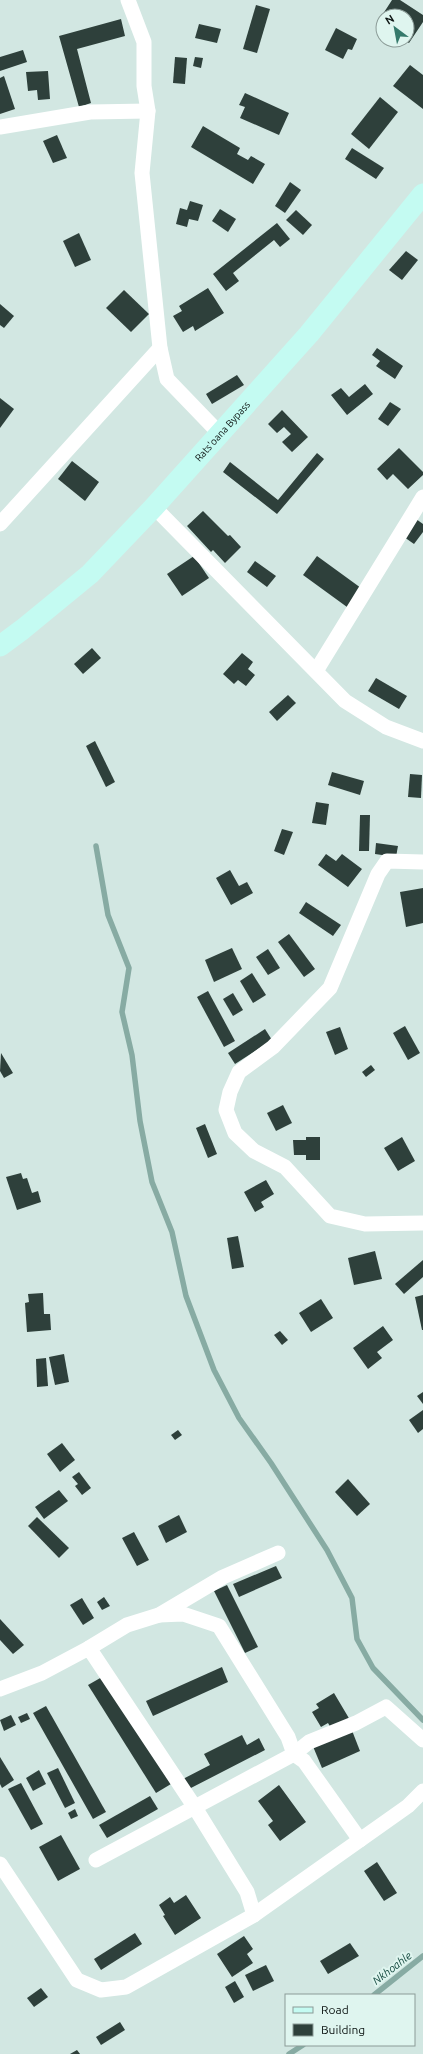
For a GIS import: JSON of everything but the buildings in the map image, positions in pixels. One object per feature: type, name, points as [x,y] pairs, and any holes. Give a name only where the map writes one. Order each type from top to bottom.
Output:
[{"type":"street","points":[[128,0],[144,42],[144,86],[148,111],[142,173],[160,348],[167,380],[220,434]]},
{"type":"street","points":[[0,127],[90,112],[148,111]]},
{"type":"street","name":"Rats'oana Bypass","points":[[0,646],[24,629],[90,574],[154,508],[310,334],[423,194]]},
{"type":"street","points":[[0,524],[160,348]]},
{"type":"street","points":[[316,671],[423,497]]},
{"type":"street","points":[[154,508],[345,701],[386,727],[423,741]]},
{"type":"street","points":[[423,862],[387,860],[378,874],[330,988],[273,1047],[239,1072],[230,1092],[226,1110],[235,1133],[254,1151],[284,1167],[330,1216],[365,1224],[423,1224]]},
{"type":"street","points":[[0,1689],[42,1673],[127,1626],[159,1615],[223,1577],[278,1553]]},
{"type":"street","points":[[159,1615],[183,1614],[219,1626],[288,1737],[294,1754],[304,1761],[360,1840]]},
{"type":"street","points":[[89,1648],[194,1806],[247,1892],[254,1915]]},
{"type":"street","points":[[96,1860],[194,1806],[294,1754],[309,1742],[356,1723],[386,1707],[423,1740]]},
{"type":"street","points":[[0,1864],[77,1980],[101,1990],[126,1987],[254,1915],[408,1806],[423,1791]]},
{"type":"waterway","points":[[96,846],[108,915],[129,968],[122,1012],[132,1055],[140,1121],[152,1182],[172,1232],[186,1296],[214,1370],[239,1418],[271,1463],[327,1550],[352,1598],[357,1639],[373,1668],[423,1720]]},
{"type":"waterway","name":"Nkhoahle","points":[[375,1994],[423,1956]]},
{"type":"waterway","name":"Nkhoahle","points":[[289,2054],[301,2046]]}]
